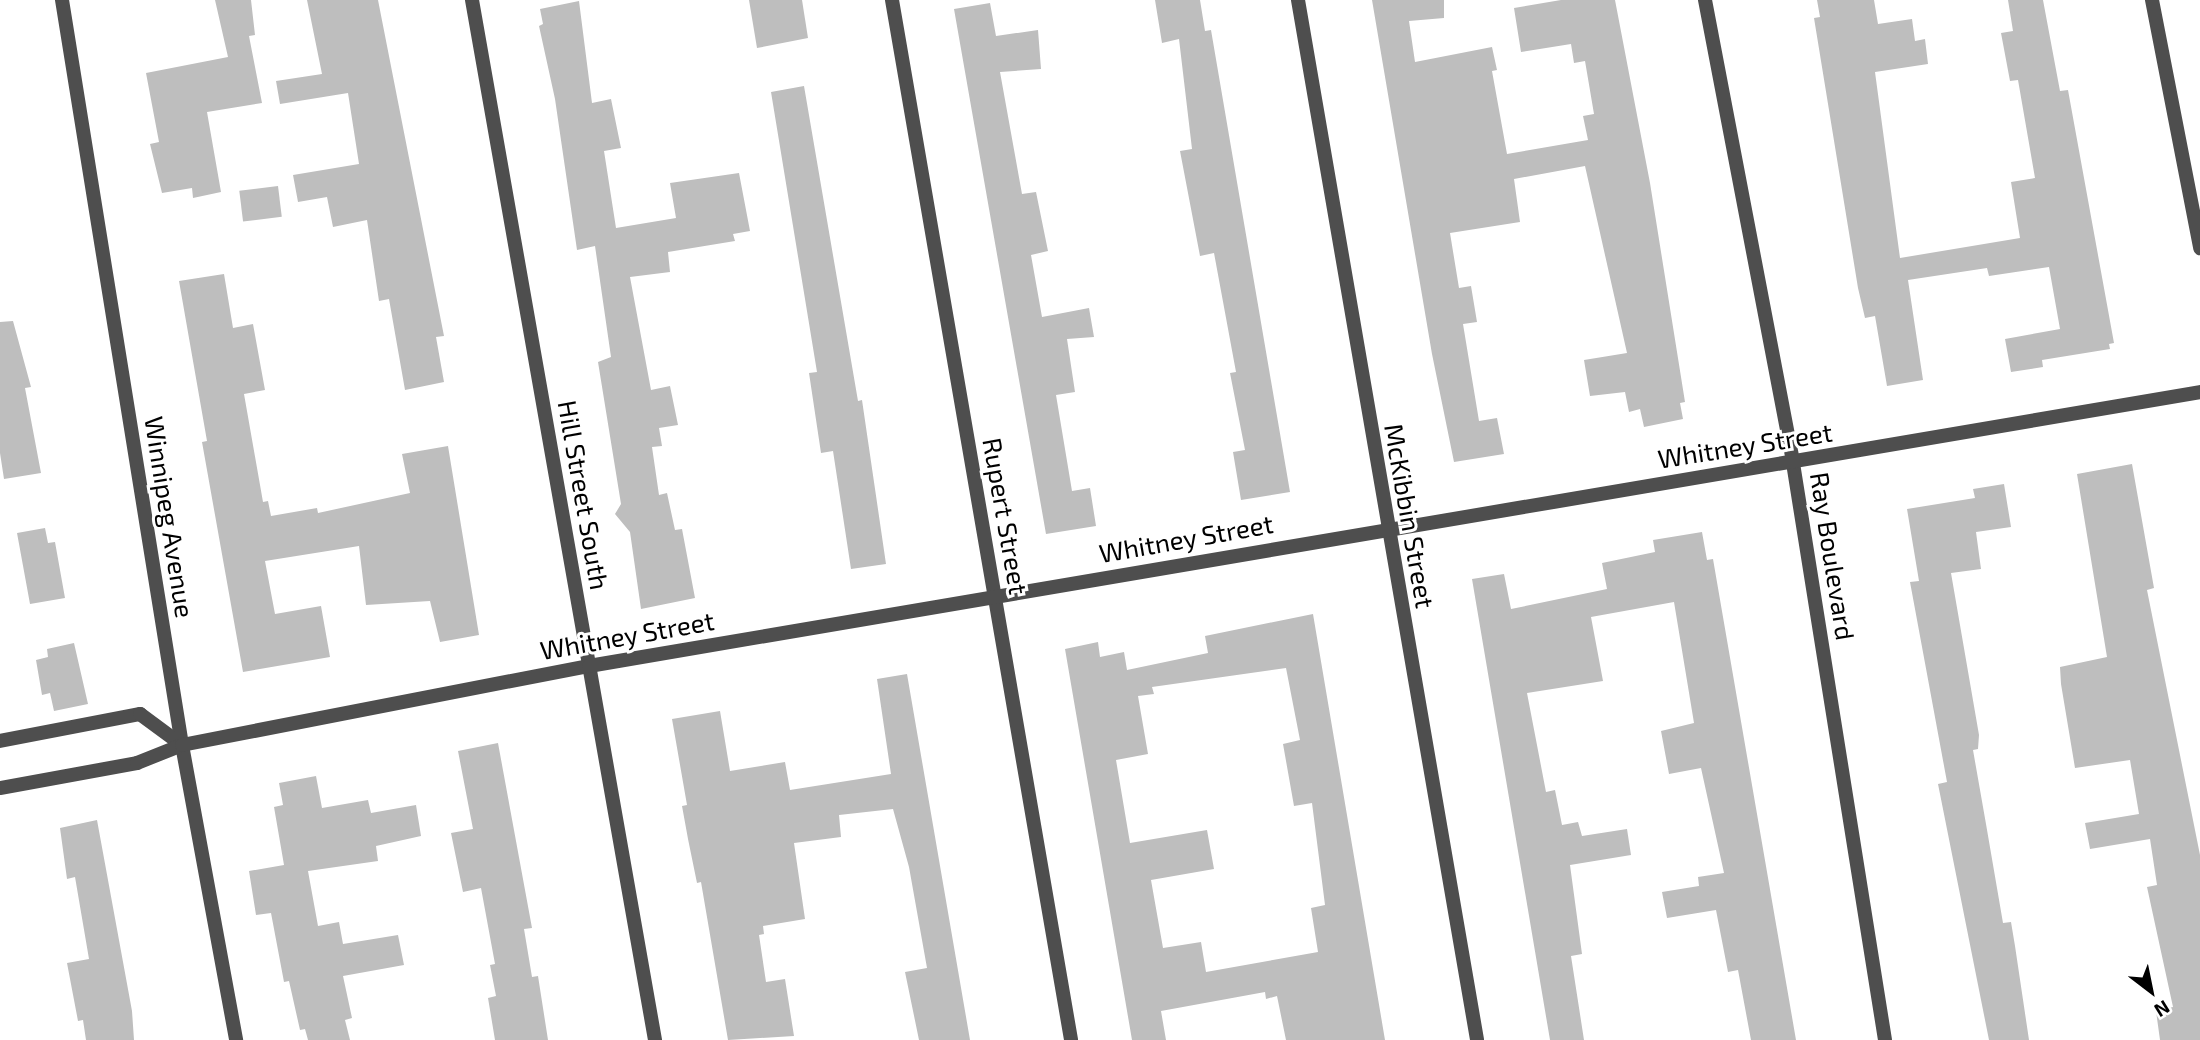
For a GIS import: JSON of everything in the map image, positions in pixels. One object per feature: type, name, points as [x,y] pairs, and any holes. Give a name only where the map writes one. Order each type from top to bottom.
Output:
[{"type":"street","name":"Winnipeg Avenue","points":[[61,0],[183,746],[236,1040]]},
{"type":"street","name":"Hill Street South","points":[[472,0],[655,1040]]},
{"type":"street","name":"Rupert Street","points":[[892,0],[1071,1040]]},
{"type":"street","name":"McKibbin Street","points":[[1298,0],[1477,1040]]},
{"type":"street","name":"Ray Boulevard","points":[[1705,0],[1793,463],[1885,1040]]},
{"type":"street","points":[[2152,0],[2200,248]]},
{"type":"street","name":"Whitney Street","points":[[0,788],[137,763],[183,746],[589,666],[1387,528],[1793,463],[2200,392]]},
{"type":"street","points":[[0,741],[140,714],[183,746]]},
{"type":"building","points":[[215,0],[251,0],[255,35],[249,36],[262,103],[207,112],[221,192],[193,198],[192,188],[162,193],[150,144],[159,142],[146,73],[228,57]]},
{"type":"building","points":[[307,0],[378,0],[444,336],[436,337],[444,382],[405,390],[389,299],[379,301],[367,220],[333,227],[327,197],[298,202],[293,175],[359,164],[348,93],[280,104],[276,81],[322,74]]},
{"type":"building","points":[[749,0],[802,0],[808,38],[757,48]]},
{"type":"building","points":[[1155,0],[1200,0],[1205,31],[1211,30],[1290,492],[1241,500],[1233,452],[1245,450],[1230,373],[1236,372],[1214,253],[1200,256],[1180,151],[1192,149],[1179,39],[1162,43]]},
{"type":"building","points":[[1372,0],[1444,0],[1444,18],[1409,21],[1415,62],[1492,47],[1497,70],[1492,71],[1507,154],[1588,140],[1583,116],[1594,114],[1585,61],[1574,63],[1571,44],[1521,52],[1514,8],[1561,0],[1615,0],[1650,183],[1685,402],[1680,403],[1683,419],[1644,427],[1640,409],[1629,412],[1625,392],[1590,396],[1584,360],[1627,353],[1585,166],[1514,179],[1520,222],[1450,233],[1459,288],[1471,286],[1477,322],[1463,324],[1479,421],[1497,418],[1504,454],[1454,462],[1432,354]]},
{"type":"building","points":[[1817,0],[1874,0],[1878,24],[1912,19],[1915,41],[1925,39],[1928,64],[1875,72],[1900,258],[2020,238],[2011,182],[2035,178],[2018,80],[2010,81],[2001,33],[2013,31],[2008,0],[2043,0],[2060,91],[2068,90],[2114,343],[2109,344],[2110,349],[2042,360],[2043,367],[2011,372],[2005,339],[2060,329],[2049,267],[1989,276],[1987,268],[1908,280],[1923,380],[1887,386],[1875,316],[1865,318],[1858,288],[1814,18],[1820,17]]},
{"type":"building","points":[[579,1],[592,103],[611,99],[621,148],[604,151],[616,228],[676,218],[670,183],[739,173],[750,231],[733,234],[735,241],[668,252],[670,272],[630,277],[651,390],[670,386],[678,425],[659,428],[662,446],[652,447],[659,495],[667,493],[675,530],[682,529],[695,598],[641,609],[630,532],[615,514],[621,504],[598,362],[611,357],[595,246],[577,250],[555,99],[539,26],[543,24],[540,9]]},
{"type":"building","points":[[990,3],[996,36],[1038,30],[1041,69],[1000,72],[1022,194],[1036,192],[1048,251],[1031,255],[1042,317],[1089,308],[1094,337],[1067,339],[1075,392],[1056,395],[1072,491],[1090,488],[1096,526],[1046,534],[954,9]]},
{"type":"building","points":[[804,86],[858,401],[862,400],[886,564],[851,569],[833,451],[821,453],[809,373],[817,372],[771,92]]},
{"type":"building","points":[[278,186],[282,217],[243,222],[239,191]]},
{"type":"building","points":[[224,274],[233,328],[253,324],[265,390],[244,394],[263,502],[268,501],[271,516],[317,508],[318,513],[410,493],[402,454],[448,446],[479,635],[440,642],[430,601],[366,605],[359,546],[265,561],[275,614],[321,606],[330,657],[243,672],[202,442],[207,441],[179,281]]},
{"type":"building","points":[[13,321],[31,387],[25,388],[41,473],[4,479],[0,453],[0,322]]},
{"type":"building","points":[[2132,464],[2154,588],[2147,590],[2200,855],[2200,1040],[2160,1040],[2156,1011],[2173,1007],[2147,887],[2157,885],[2150,839],[2090,849],[2085,823],[2139,814],[2130,760],[2075,768],[2061,684],[2060,667],[2107,657],[2077,474]]},
{"type":"building","points":[[2004,484],[2011,527],[1976,532],[1981,569],[1951,573],[1979,735],[1978,749],[1973,750],[2003,923],[2011,922],[2029,1040],[1989,1040],[1938,784],[1947,782],[1910,582],[1919,581],[1907,509],[1975,498],[1973,489]]},
{"type":"building","points":[[45,528],[48,543],[55,542],[65,598],[30,604],[17,533]]},
{"type":"building","points":[[1702,532],[1707,560],[1713,559],[1796,1040],[1751,1040],[1738,970],[1728,972],[1716,910],[1667,918],[1662,892],[1699,886],[1698,877],[1724,873],[1701,768],[1669,774],[1661,731],[1694,723],[1674,602],[1591,617],[1603,681],[1527,693],[1546,792],[1555,790],[1562,825],[1578,822],[1582,836],[1627,829],[1631,855],[1570,865],[1582,954],[1571,956],[1584,1040],[1550,1040],[1472,579],[1504,574],[1511,609],[1607,589],[1602,563],[1655,552],[1653,540]]},
{"type":"building","points":[[1313,614],[1385,1040],[1286,1040],[1277,996],[1266,999],[1265,992],[1161,1011],[1166,1040],[1132,1040],[1065,649],[1098,642],[1100,657],[1124,652],[1127,670],[1208,653],[1205,636]],"holes":[[[1286,668],[1300,740],[1283,744],[1294,806],[1312,803],[1325,905],[1311,908],[1318,952],[1206,972],[1201,942],[1163,948],[1151,880],[1214,869],[1207,830],[1130,843],[1116,760],[1148,754],[1138,696],[1154,694],[1152,687]]]},
{"type":"building","points":[[74,643],[88,704],[54,711],[50,693],[42,695],[36,660],[48,657],[47,649]]},
{"type":"building","points":[[907,674],[970,1040],[919,1040],[905,972],[927,968],[909,867],[893,809],[839,815],[841,837],[794,843],[805,919],[763,926],[764,934],[759,935],[766,982],[785,979],[794,1036],[728,1040],[701,882],[697,883],[682,806],[687,805],[672,719],[720,711],[730,771],[785,762],[790,790],[891,774],[877,679]]},
{"type":"building","points":[[498,743],[532,928],[524,929],[532,977],[538,976],[548,1040],[495,1040],[488,998],[496,996],[490,965],[495,964],[481,888],[463,892],[451,833],[473,829],[458,751]]},
{"type":"building","points":[[316,776],[322,808],[368,800],[371,813],[416,805],[421,836],[376,846],[378,861],[308,871],[318,926],[339,922],[343,944],[398,935],[404,965],[343,976],[352,1018],[345,1020],[350,1040],[308,1040],[305,1029],[300,1030],[289,981],[284,982],[271,913],[256,915],[249,871],[284,865],[274,807],[283,805],[279,783]]},
{"type":"building","points":[[97,820],[132,1011],[134,1040],[86,1040],[83,1020],[78,1021],[67,963],[89,959],[75,877],[67,879],[60,828]]}]
